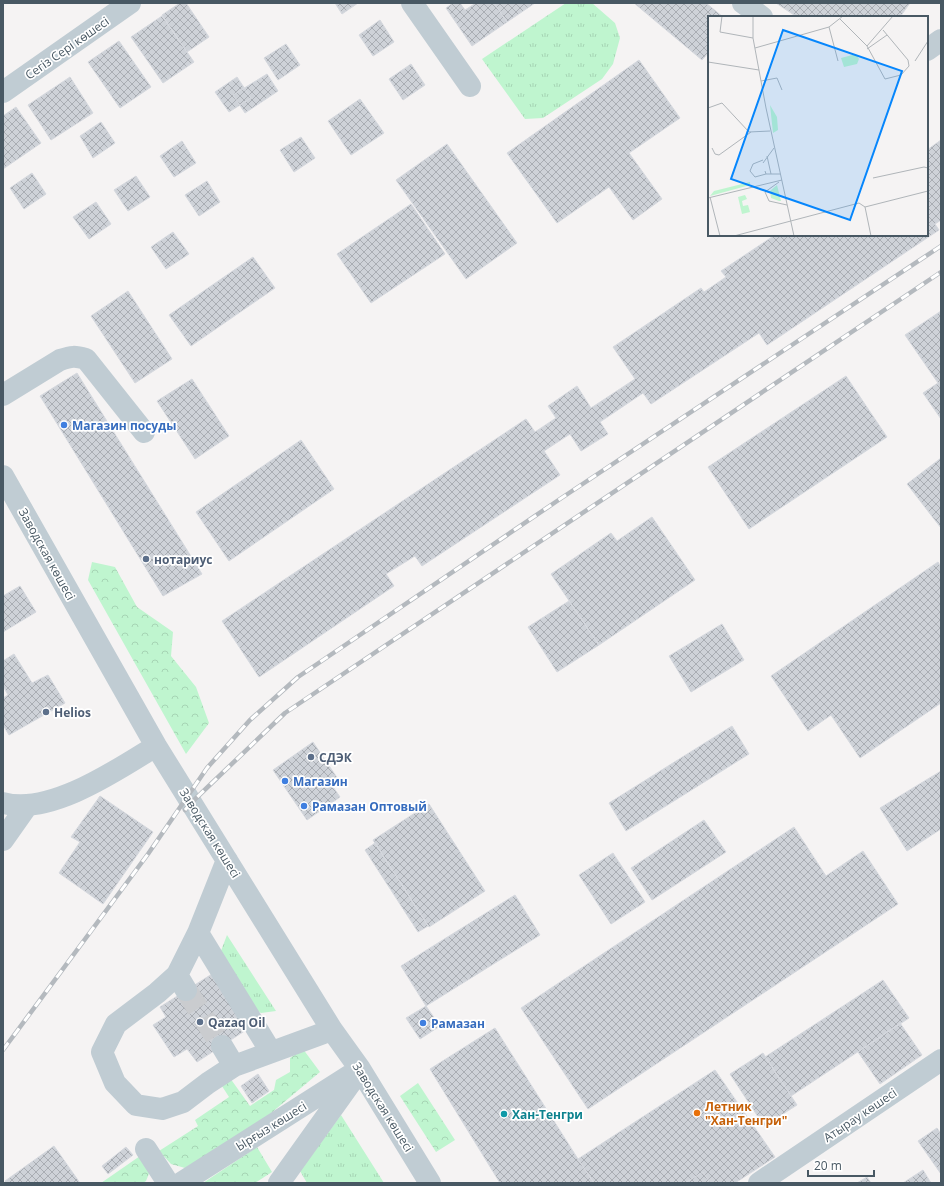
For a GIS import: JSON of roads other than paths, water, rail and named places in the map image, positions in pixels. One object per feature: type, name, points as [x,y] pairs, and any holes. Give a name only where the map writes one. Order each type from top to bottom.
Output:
[{"type":"street","name":"Сегіз Сері көшесі","points":[[3,92],[130,3]]},
{"type":"street","points":[[412,3],[470,86]]},
{"type":"street","points":[[743,3],[761,16]]},
{"type":"street","points":[[928,49],[941,40]]},
{"type":"street","points":[[3,395],[60,360],[70,356],[86,359],[144,432]]},
{"type":"street","name":"Заводская көшесі","points":[[3,476],[156,746],[332,1030],[360,1069],[430,1183]]},
{"type":"street","points":[[3,803],[27,806],[80,790],[156,746]]},
{"type":"street","points":[[3,840],[27,806]]},
{"type":"street","points":[[227,860],[198,933],[182,983],[157,993],[116,1024],[102,1052],[114,1083],[136,1105],[162,1109],[183,1102],[234,1066],[332,1030]]},
{"type":"street","points":[[198,933],[271,1052]]},
{"type":"street","points":[[222,1046],[234,1066]]},
{"type":"street","name":"Атырау көшесі","points":[[759,1183],[941,1060]]},
{"type":"street","points":[[279,1183],[360,1069]]},
{"type":"street","name":"Ырғыз көшесі","points":[[181,1183],[360,1069]]},
{"type":"street","points":[[146,1149],[168,1183]]},
{"type":"tunnel","points":[[186,990],[222,1046]]},
{"type":"railway","points":[[3,1050],[148,854],[207,768],[250,720],[298,677],[560,499],[941,246]]},
{"type":"railway","points":[[185,810],[285,713],[941,272]]},
{"type":"place","name":"Магазин посуды","points":[[64,425]]},
{"type":"place","name":"нотариус","points":[[146,559]]},
{"type":"place","name":"Helios","points":[[46,712]]},
{"type":"place","name":"СДЭК","points":[[311,757]]},
{"type":"place","name":"Магазин","points":[[285,781]]},
{"type":"place","name":"Рамазан Оптовый","points":[[304,806]]},
{"type":"place","name":"Qazaq Oil","points":[[200,1022]]},
{"type":"place","name":"Рамазан","points":[[423,1023]]},
{"type":"place","name":"Летник \"Хан-Тенгри\"","points":[[697,1113]]},
{"type":"place","name":"Хан-Тенгри","points":[[504,1114]]}]
